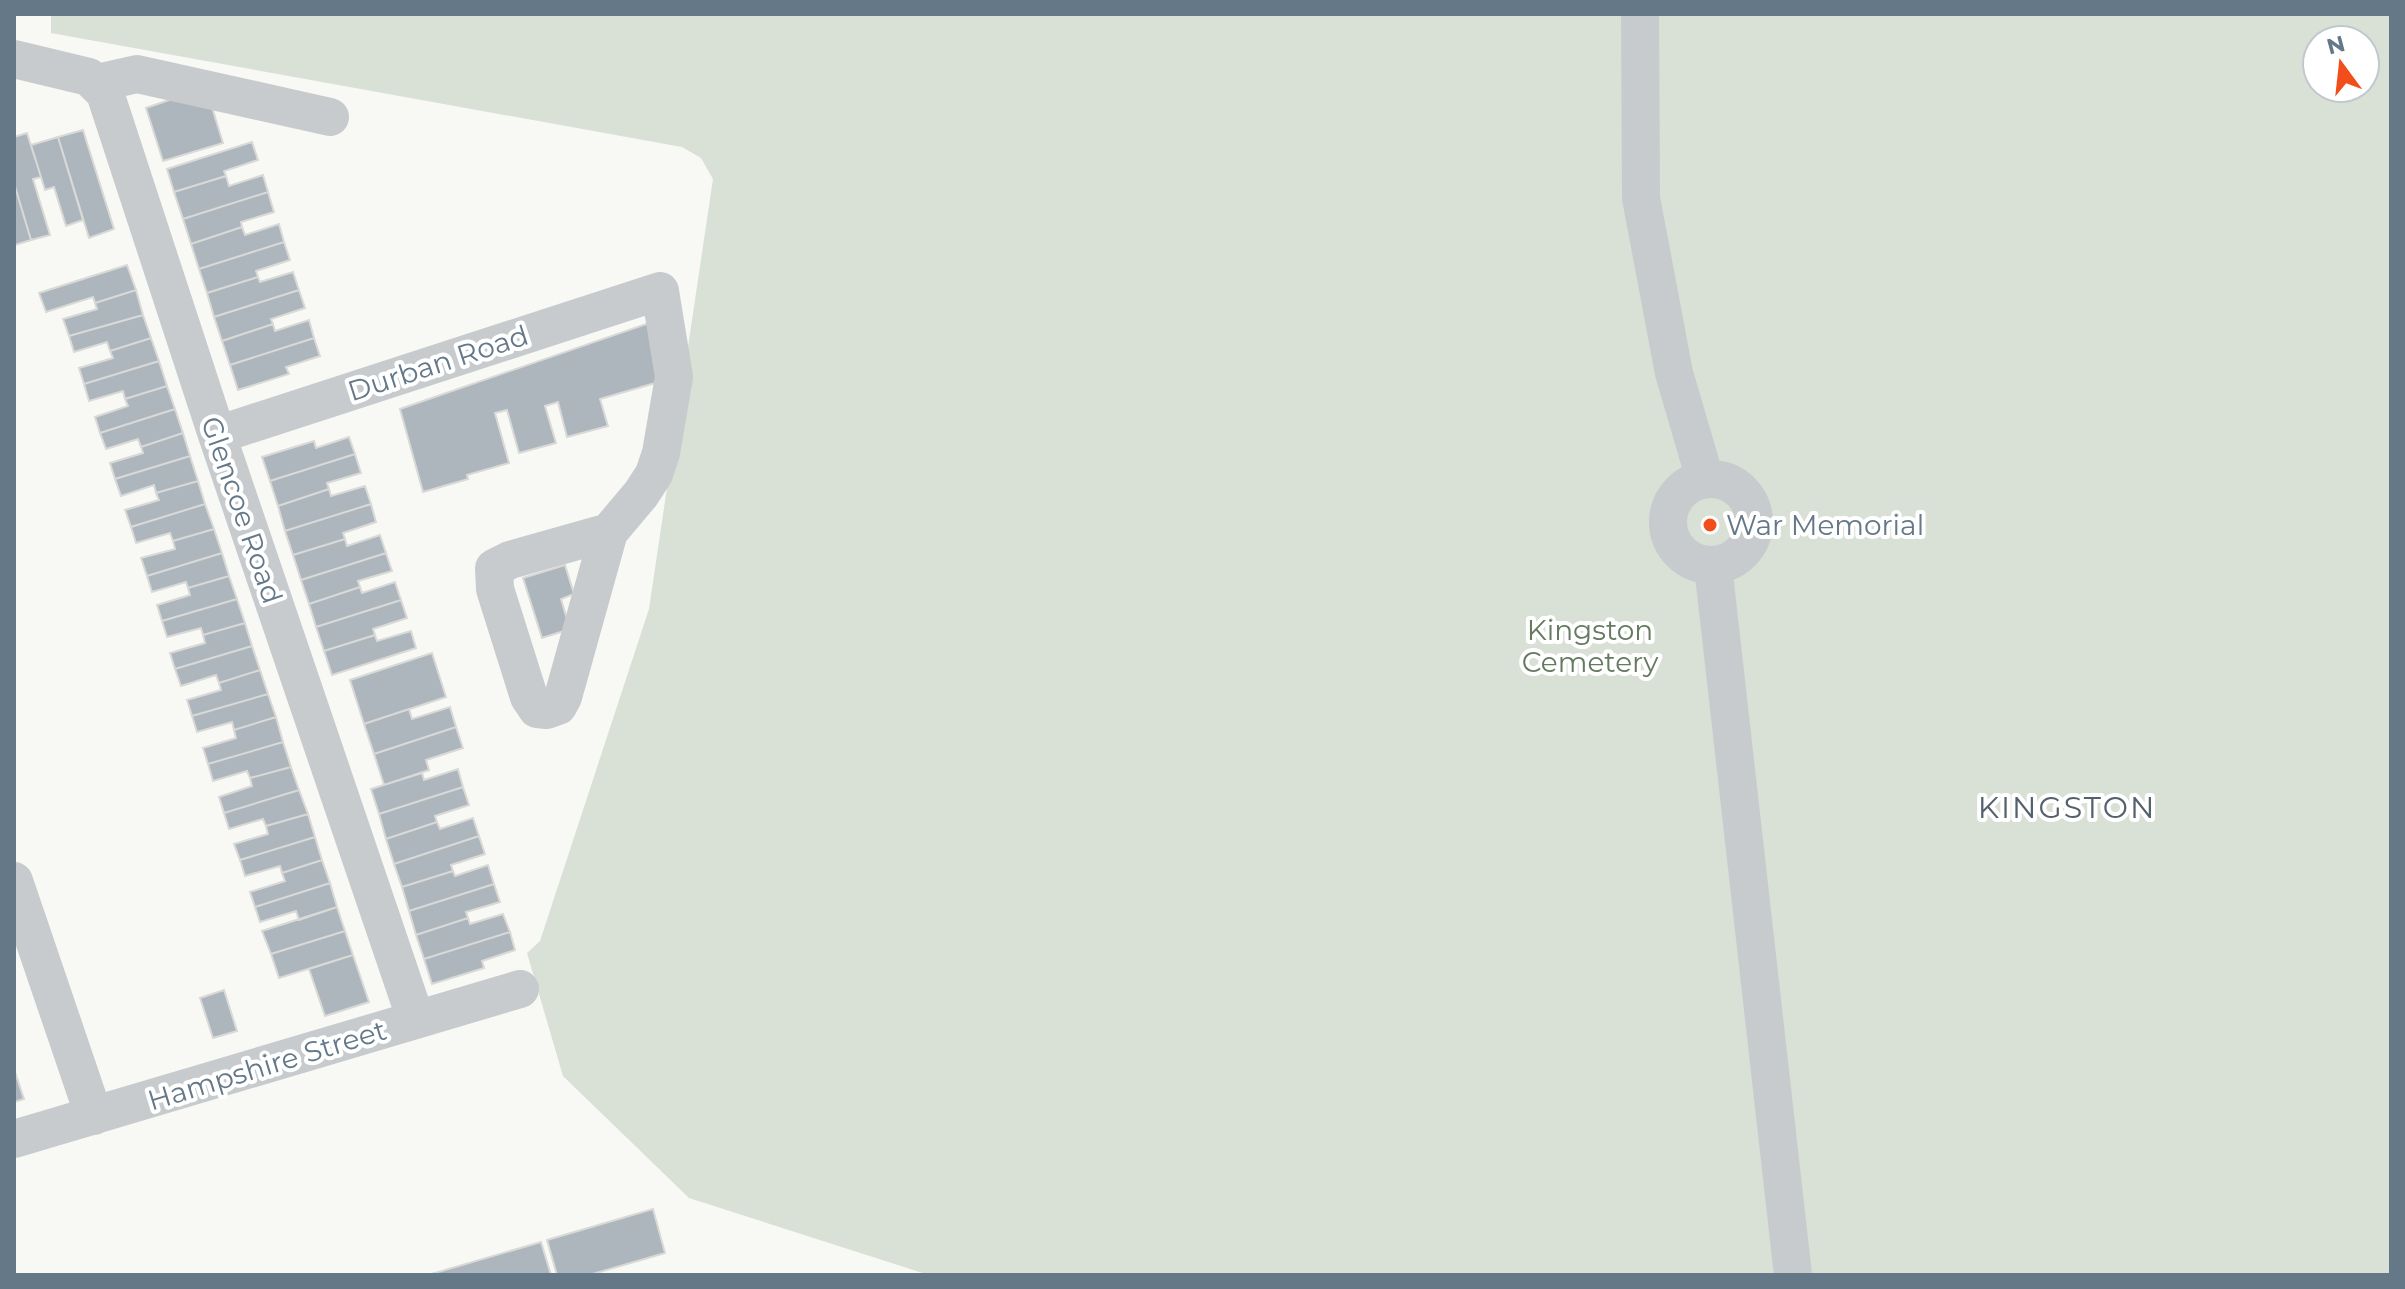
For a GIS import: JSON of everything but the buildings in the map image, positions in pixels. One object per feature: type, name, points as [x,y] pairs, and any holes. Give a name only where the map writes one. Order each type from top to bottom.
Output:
[{"type":"street","points":[[1640,14],[1641,198],[1674,373],[1705,479]]},
{"type":"street","points":[[14,59],[89,77],[97,83],[137,74],[330,117]]},
{"type":"street","name":"Glencoe Road","points":[[97,83],[105,93],[217,435],[416,1020]]},
{"type":"street","name":"Durban Road","points":[[217,435],[660,291],[674,377],[661,453],[654,474],[641,494],[609,532]]},
{"type":"street","points":[[1705,479],[1727,482],[1740,490],[1751,508],[1754,522],[1751,538],[1743,551],[1731,560],[1713,566],[1698,564],[1680,553],[1671,541],[1667,526],[1670,507],[1678,494],[1690,484],[1705,479]]},
{"type":"street","points":[[1713,566],[1793,1275]]},
{"type":"street","points":[[14,881],[94,1116]]},
{"type":"street","name":"Hampshire Street","points":[[14,1139],[520,989]]},
{"type":"green space","name":"Kingston Cemetery","points":[[51,14],[2391,14],[2391,1275],[929,1275],[689,1198],[563,1076],[527,953],[540,941],[649,609],[713,179],[701,158],[682,147],[51,33]]},
{"type":"place","name":"War Memorial","points":[[1710,525]]},
{"type":"district","name":"KINGSTON","points":[[2067,807]]}]
